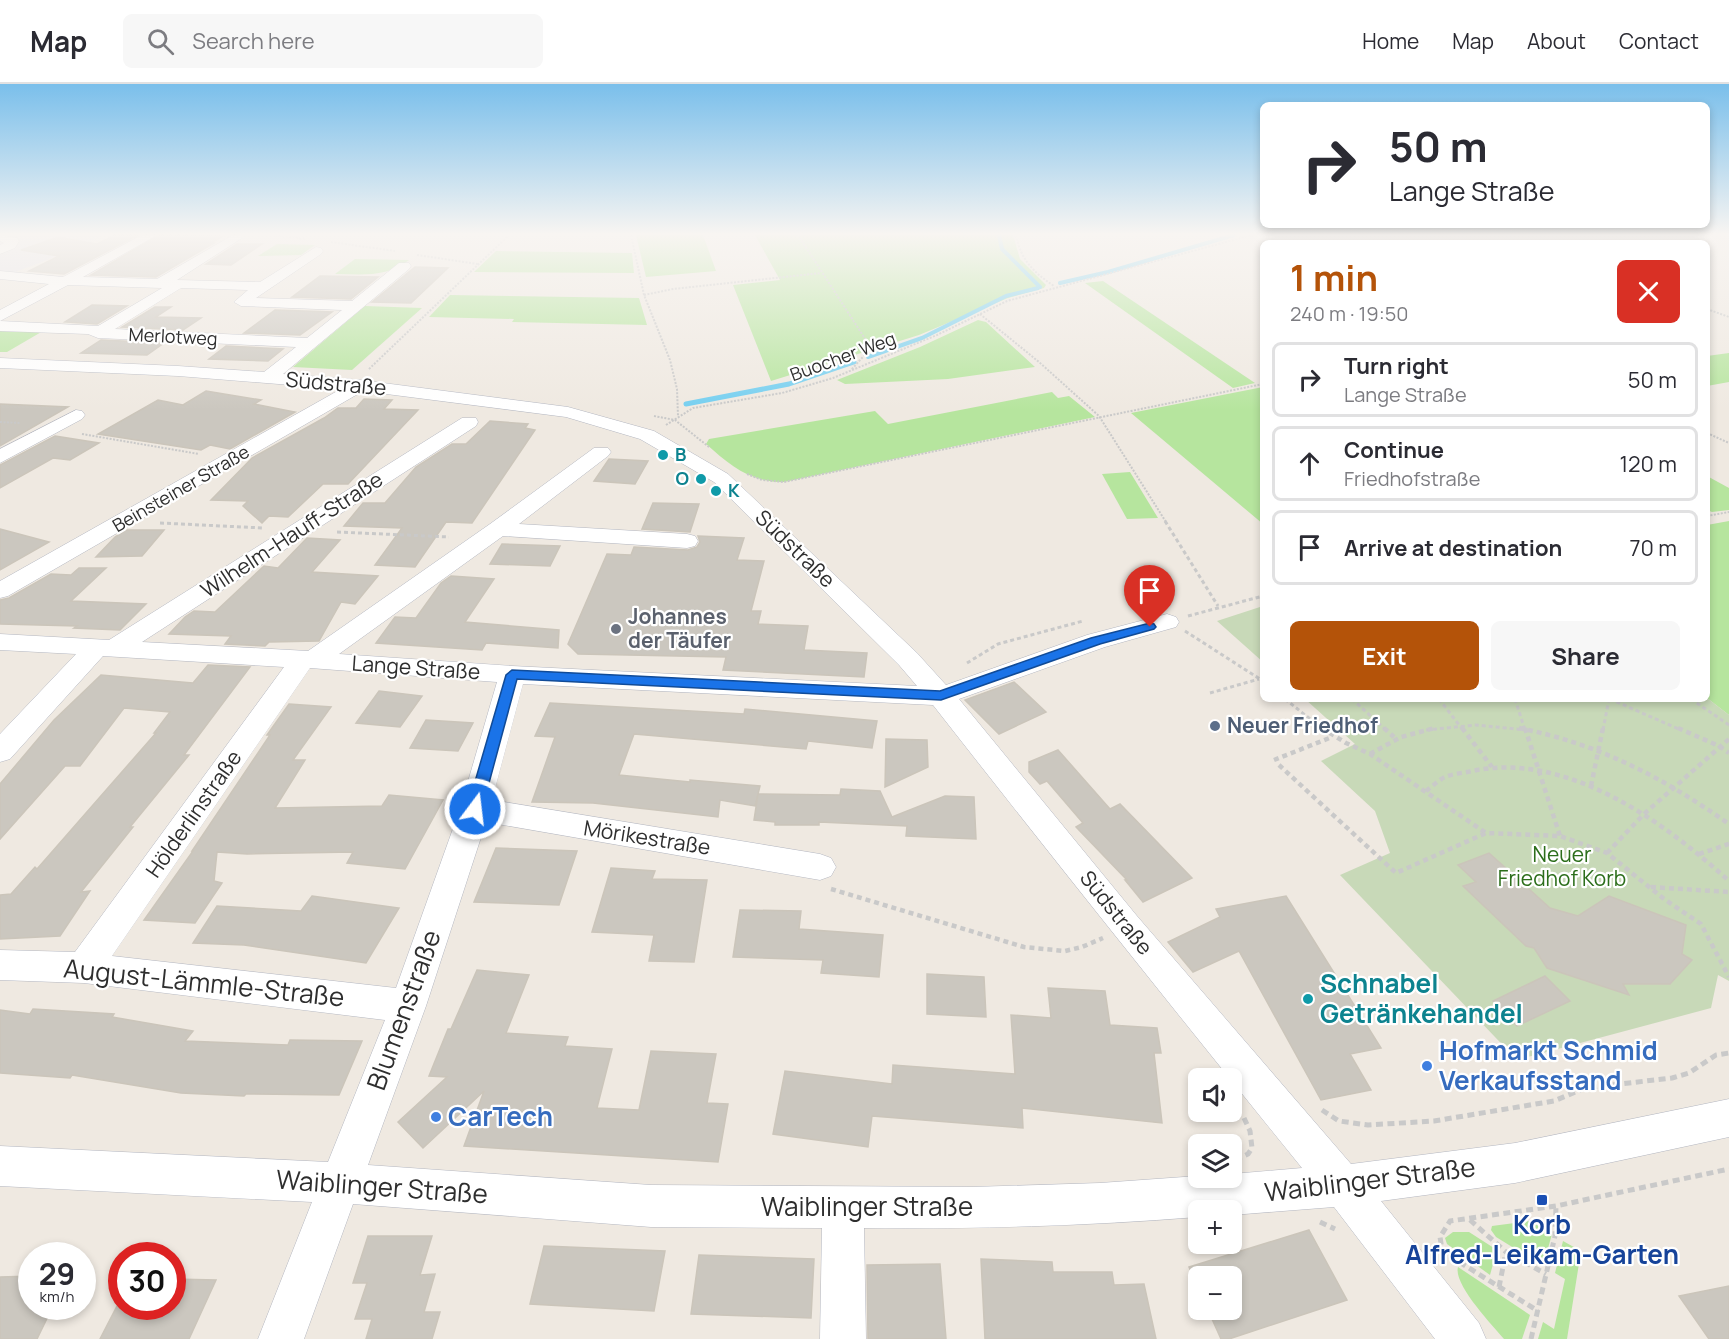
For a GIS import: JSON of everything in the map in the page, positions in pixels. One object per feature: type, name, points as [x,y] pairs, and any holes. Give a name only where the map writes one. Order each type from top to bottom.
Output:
[{"type":"street","points":[[0,316],[41,294]]},
{"type":"street","points":[[98,333],[162,294]]},
{"type":"street","points":[[253,294],[241,302],[356,306]]},
{"type":"street","points":[[268,378],[370,294]]},
{"type":"street","points":[[198,357],[274,303]]},
{"type":"street","name":"Merlotweg","points":[[0,326],[91,329],[98,333],[311,343]]},
{"type":"street","name":"Südstraße","points":[[0,363],[268,378],[361,380],[568,412],[648,435],[721,478],[908,659],[941,696],[1125,926],[1343,1186],[1462,1339]]},
{"type":"street","name":"Beinsteiner Straße","points":[[0,591],[230,461],[361,380]]},
{"type":"street","points":[[0,457],[76,415]]},
{"type":"street","name":"Wilhelm-Hauff-Straße","points":[[0,752],[105,648],[299,530],[469,422]]},
{"type":"street","name":"Hölderlinstraße","points":[[84,968],[308,659],[492,534],[601,452]]},
{"type":"street","points":[[492,534],[687,541]]},
{"type":"street","points":[[941,696],[1096,641],[1167,622]]},
{"type":"street","name":"Lange Straße","points":[[0,642],[308,659],[512,675],[941,696]]},
{"type":"street","name":"Blumenstraße","points":[[281,1339],[408,1006],[475,809],[512,675]]},
{"type":"street","name":"Mörikestraße","points":[[475,809],[820,867]]},
{"type":"street","name":"August-Lämmle-Straße","points":[[0,965],[84,968],[408,1006]]},
{"type":"street","name":"Waiblinger Straße","points":[[0,1166],[339,1183],[651,1206],[972,1208],[1100,1204],[1343,1186],[1515,1163],[1729,1118]]},
{"type":"street","points":[[843,1208],[843,1339]]},
{"type":"path","points":[[361,380],[449,294]]},
{"type":"path","points":[[651,294],[644,295],[670,360],[677,389],[678,416],[675,420]]},
{"type":"path","points":[[835,294],[871,348],[850,371]]},
{"type":"path","name":"Buocher Weg","points":[[678,416],[693,408],[782,393],[850,371],[937,335],[1007,301],[1032,294]]},
{"type":"path","points":[[1710,310],[1729,317]]},
{"type":"path","points":[[980,314],[1039,362],[1099,416],[1218,606]]},
{"type":"path","points":[[744,473],[762,480],[783,482],[1260,385]]},
{"type":"path","points":[[48,430],[108,437],[230,461]]},
{"type":"path","points":[[1710,434],[1729,443]]},
{"type":"path","points":[[1710,515],[1729,512]]},
{"type":"path","points":[[123,521],[299,530],[492,534]]},
{"type":"path","points":[[1167,622],[1218,606],[1260,597]]},
{"type":"path","points":[[1167,622],[1211,645],[1260,679]]},
{"type":"path","points":[[1210,693],[1260,680]]},
{"type":"path","points":[[1289,702],[1332,737],[1370,754],[1486,833]]},
{"type":"path","points":[[1355,702],[1394,737]]},
{"type":"path","points":[[1442,702],[1492,767]]},
{"type":"path","points":[[1516,702],[1560,836]]},
{"type":"path","points":[[1591,786],[1609,702]]},
{"type":"path","points":[[1617,702],[1719,746],[1729,753]]},
{"type":"path","points":[[1698,702],[1729,725]]},
{"type":"path","points":[[1370,754],[1394,737],[1459,725],[1490,724],[1524,729],[1599,750],[1638,767],[1677,787],[1729,824]]},
{"type":"path","points":[[1274,760],[1332,737]]},
{"type":"path","points":[[1607,853],[1644,814],[1729,739]]},
{"type":"path","points":[[1279,765],[1396,873],[1486,833],[1560,836],[1607,853],[1664,899],[1701,924],[1720,956],[1729,977]]},
{"type":"path","points":[[1426,791],[1444,777],[1492,767],[1539,772],[1591,786],[1644,814],[1699,854],[1729,881]]},
{"type":"path","points":[[1699,854],[1729,844]]},
{"type":"path","points":[[820,867],[829,888],[1024,947],[1056,951],[1081,949],[1125,926]]},
{"type":"path","points":[[1650,887],[1729,892]]},
{"type":"path","points":[[1312,1103],[1339,1121],[1368,1125],[1434,1121],[1554,1101],[1585,1088],[1672,1078],[1689,1073],[1716,1055],[1729,1053]]},
{"type":"path","points":[[1242,1116],[1250,1131],[1252,1148],[1248,1154],[1242,1156]]},
{"type":"path","points":[[1446,1267],[1438,1240],[1441,1231],[1450,1221],[1470,1220],[1556,1206],[1729,1169]]},
{"type":"path","points":[[1531,1339],[1556,1236],[1556,1206]]},
{"type":"path","points":[[1315,1220],[1342,1235]]},
{"type":"path","points":[[1470,1220],[1506,1252],[1546,1274]]},
{"type":"path","points":[[1440,1250],[1538,1311]]},
{"type":"path","points":[[1499,1287],[1506,1252]]},
{"type":"green space","points":[[736,294],[1024,294],[919,335],[771,381]]},
{"type":"green space","points":[[1100,294],[1122,294],[1255,383],[1233,388]]},
{"type":"green space","points":[[450,295],[639,298],[647,325],[512,322],[514,319],[429,317]]},
{"type":"green space","points":[[365,306],[422,308],[352,370],[293,367]]},
{"type":"green space","points":[[978,320],[986,322],[1035,367],[948,379],[845,384],[837,380],[920,347]]},
{"type":"green space","points":[[0,330],[43,331],[7,352],[0,352]]},
{"type":"green space","points":[[1729,353],[1729,382],[1710,385],[1710,356]]},
{"type":"green space","points":[[1260,388],[1260,521],[1131,413]]},
{"type":"green space","points":[[1052,392],[1058,398],[1069,396],[1095,417],[784,482],[750,476],[706,444],[709,439],[875,411],[888,424]]},
{"type":"green space","points":[[1130,472],[1158,518],[1127,519],[1102,474]]},
{"type":"green space","points":[[1710,478],[1729,488],[1729,510],[1710,511]]},
{"type":"green space","points":[[1729,521],[1729,715],[1710,700],[1710,524]]},
{"type":"green space","points":[[1260,607],[1260,659],[1217,621]]},
{"type":"green space","name":"Neuer Friedhof Korb","points":[[1710,700],[1729,715],[1729,981],[1718,975],[1711,1008],[1517,1060],[1340,875],[1390,853],[1375,811],[1321,761],[1355,744],[1308,702]]},
{"type":"green space","points":[[1530,1221],[1552,1234],[1543,1266],[1496,1237],[1491,1230],[1492,1226]]},
{"type":"green space","points":[[1453,1232],[1469,1232],[1497,1250],[1490,1275],[1447,1244],[1445,1238]]},
{"type":"green space","points":[[1563,1241],[1581,1251],[1567,1339],[1538,1339],[1543,1322],[1554,1329],[1565,1279],[1555,1273]]},
{"type":"green space","points":[[1458,1267],[1530,1315],[1522,1339],[1504,1339],[1467,1294],[1458,1274]]},
{"type":"building","points":[[297,294],[358,294],[351,299],[292,297]]},
{"type":"building","points":[[382,294],[421,294],[411,303],[372,302]]},
{"type":"building","points":[[92,305],[127,306],[97,324],[65,322]]},
{"type":"building","points":[[155,307],[171,307],[156,317],[201,318],[183,330],[122,327]]},
{"type":"building","points":[[275,310],[332,312],[300,335],[244,333]]},
{"type":"building","points":[[101,340],[164,343],[147,355],[81,353]]},
{"type":"building","points":[[226,346],[283,349],[268,361],[209,359]]},
{"type":"building","points":[[206,391],[261,400],[254,404],[295,412],[230,449],[210,445],[201,450],[98,434],[158,400],[183,405]]},
{"type":"building","points":[[364,399],[392,400],[384,409],[418,410],[348,484],[323,484],[288,517],[269,516],[262,523],[243,506],[248,501],[211,500],[252,458],[338,408],[356,408]]},
{"type":"building","points":[[0,404],[68,407],[0,446]]},
{"type":"building","points":[[490,421],[528,424],[525,428],[535,430],[472,523],[446,522],[415,567],[375,565],[402,528],[344,526],[363,503],[385,503],[416,467],[452,444],[466,444]]},
{"type":"building","points":[[55,436],[99,443],[70,460],[53,458],[0,488],[0,465]]},
{"type":"building","points":[[609,459],[648,461],[635,484],[594,481]]},
{"type":"building","points":[[653,503],[699,504],[690,532],[642,529]]},
{"type":"building","points":[[0,529],[49,542],[0,570]]},
{"type":"building","points":[[126,530],[164,530],[142,556],[96,557],[115,537]]},
{"type":"building","points":[[698,536],[744,538],[737,560],[764,561],[751,611],[761,611],[758,624],[808,626],[804,650],[867,653],[864,677],[723,670],[726,657],[578,654],[568,644],[607,554],[631,555],[634,547],[688,550],[697,547],[700,542]]},
{"type":"building","points":[[307,538],[340,540],[312,572],[378,576],[355,604],[341,602],[319,641],[269,642],[265,646],[225,644],[231,636],[169,634],[194,611],[215,612],[264,566],[278,568]]},
{"type":"building","points":[[502,544],[560,546],[550,566],[490,564]]},
{"type":"building","points":[[79,568],[106,568],[71,601],[146,604],[120,630],[74,628],[77,626],[0,624],[0,600],[9,598],[51,574],[71,575]]},
{"type":"building","points":[[451,576],[494,579],[465,622],[559,630],[558,648],[486,643],[482,650],[376,643],[395,617],[416,618],[441,583]]},
{"type":"building","points":[[208,665],[250,667],[184,755],[189,755],[81,892],[90,891],[60,936],[0,939],[0,895],[11,894],[35,867],[37,869],[156,733],[154,733],[170,712],[124,708],[80,766],[65,766],[0,839],[0,784],[54,720],[101,675],[193,683]]},
{"type":"building","points":[[1014,682],[1046,712],[999,734],[965,700]]},
{"type":"building","points":[[379,691],[422,696],[400,727],[356,723]]},
{"type":"building","points":[[550,703],[744,714],[745,709],[877,721],[872,748],[808,741],[806,749],[634,734],[619,775],[760,786],[755,806],[720,800],[718,817],[593,803],[532,802],[555,737],[535,736]]},
{"type":"building","points":[[289,704],[331,707],[293,760],[305,760],[275,808],[382,806],[389,795],[443,800],[405,869],[347,863],[353,852],[247,854],[217,852],[214,881],[222,883],[195,923],[144,920],[193,851]]},
{"type":"building","points":[[426,720],[473,723],[458,751],[410,748]]},
{"type":"building","points":[[886,739],[927,740],[928,767],[885,787]]},
{"type":"building","points":[[1058,750],[1110,809],[1120,804],[1192,878],[1143,902],[1125,880],[1127,880],[1076,827],[1083,823],[1047,781],[1040,784],[1029,772],[1029,762]]},
{"type":"building","points":[[841,789],[880,791],[892,817],[945,796],[974,797],[976,839],[906,836],[907,826],[819,822],[819,825],[775,825],[775,822],[754,820],[758,794],[840,795]]},
{"type":"building","points":[[496,848],[577,851],[559,905],[474,902]]},
{"type":"building","points":[[1489,853],[1550,908],[1578,916],[1609,896],[1686,925],[1682,954],[1692,960],[1670,984],[1623,984],[1629,995],[1547,968],[1534,948],[1526,946],[1463,886],[1476,882],[1458,865]]},
{"type":"building","points":[[611,868],[655,871],[652,879],[707,880],[694,962],[649,961],[654,935],[592,932]]},
{"type":"building","points":[[312,896],[399,908],[366,963],[244,945],[193,943],[217,906],[301,911]]},
{"type":"building","name":"Schnabel Getränkehandel","points":[[1286,896],[1381,1048],[1350,1054],[1371,1090],[1321,1100],[1239,951],[1193,972],[1168,942],[1220,917],[1216,909]]},
{"type":"building","points":[[740,910],[801,911],[799,929],[883,935],[879,977],[821,973],[823,960],[733,957]]},
{"type":"building","points":[[477,970],[529,975],[506,1033],[568,1037],[565,1046],[612,1049],[597,1108],[639,1110],[651,1051],[716,1054],[707,1103],[728,1104],[718,1162],[464,1146],[484,1091],[423,1148],[398,1122],[447,1077],[429,1076],[448,1029],[451,1029]]},
{"type":"building","points":[[927,974],[984,977],[986,1017],[927,1014]]},
{"type":"building","points":[[1545,976],[1570,1001],[1517,1026],[1493,1001]]},
{"type":"building","points":[[1048,988],[1105,991],[1110,1025],[1157,1028],[1161,1053],[1154,1053],[1162,1123],[1022,1108],[1023,1128],[872,1116],[868,1147],[773,1134],[785,1071],[892,1084],[893,1065],[1015,1074],[1011,1015],[1051,1018]]},
{"type":"building","points":[[33,1009],[114,1014],[112,1017],[193,1031],[185,1041],[288,1045],[290,1040],[362,1041],[339,1095],[246,1094],[244,1096],[181,1093],[72,1075],[70,1078],[0,1073],[0,1010],[30,1014]]},
{"type":"building","points":[[1309,1230],[1347,1300],[1229,1339],[1221,1339],[1212,1320],[1242,1320],[1242,1266],[1192,1266],[1231,1254],[1242,1254],[1242,1251]]},
{"type":"building","points":[[368,1236],[432,1236],[420,1275],[435,1274],[424,1312],[440,1312],[432,1339],[366,1339],[372,1319],[355,1319],[367,1283],[353,1283]]},
{"type":"building","points":[[544,1246],[665,1251],[654,1311],[530,1304]]},
{"type":"building","points":[[699,1255],[814,1259],[811,1318],[691,1314]]},
{"type":"building","points":[[981,1259],[1052,1262],[1053,1272],[1112,1272],[1114,1285],[1144,1284],[1156,1339],[985,1339]]},
{"type":"building","points":[[940,1264],[946,1339],[868,1339],[867,1265]]},
{"type":"building","points":[[18,1276],[18,1320],[46,1320],[37,1339],[0,1339],[0,1277]]},
{"type":"building","points":[[186,1279],[216,1280],[189,1339],[100,1339],[110,1320],[186,1320]]},
{"type":"building","points":[[1729,1286],[1729,1339],[1709,1339],[1679,1296]]},
{"type":"waterway","points":[[868,357],[922,338],[1006,296],[1016,294]]},
{"type":"waterway","points":[[686,404],[789,384],[854,362]]},
{"type":"place","name":"B","points":[[663,455]]},
{"type":"place","name":"O","points":[[701,479]]},
{"type":"place","name":"K","points":[[716,491]]},
{"type":"place","name":"Johannes der Täufer","points":[[616,629]]},
{"type":"place","name":"Neuer Friedhof","points":[[1215,726]]},
{"type":"place","name":"Schnabel Getränkehandel","points":[[1308,999]]},
{"type":"place","name":"Hofmarkt Schmid Verkaufsstand","points":[[1427,1066]]},
{"type":"place","name":"CarTech","points":[[436,1117]]},
{"type":"place","name":"Korb Alfred-Leikam-Garten","points":[[1542,1200]]},
{"type":"route","points":[[475,809],[512,675],[941,696],[1096,641],[1150,627]]}]
